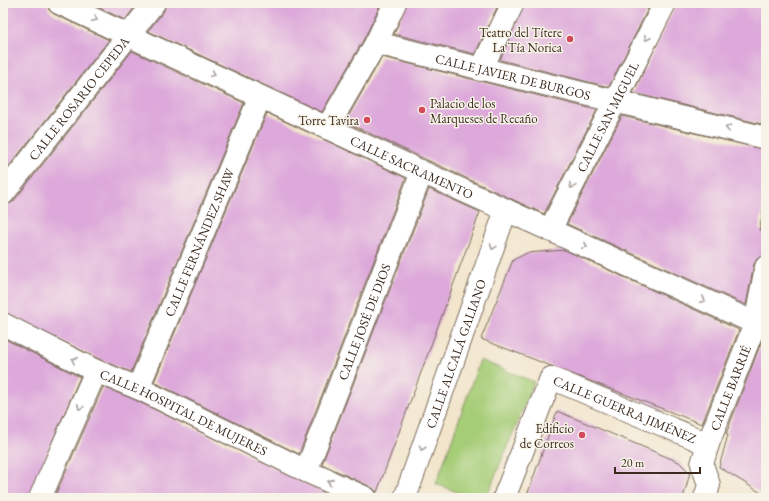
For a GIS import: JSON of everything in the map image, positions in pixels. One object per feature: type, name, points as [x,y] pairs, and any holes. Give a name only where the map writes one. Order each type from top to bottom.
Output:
[{"type":"street","name":"CALLE SACRAMENTO","points":[[59,3],[422,172],[760,326]]},
{"type":"street","name":"CALLE ROSARIO CEPEDA","points":[[3,194],[154,3]]},
{"type":"street","points":[[327,128],[376,43],[395,3]]},
{"type":"street","points":[[481,70],[513,3]]},
{"type":"street","name":"CALLE SAN MIGUEL","points":[[550,230],[664,3]]},
{"type":"street","name":"CALLE JAVIER DE BURGOS","points":[[376,43],[481,70],[766,138]]},
{"type":"street","name":"CALLE FERNÁNDEZ SHAW","points":[[138,388],[260,97]]},
{"type":"street","name":"CALLE JOSÉ DE DIOS","points":[[306,471],[422,172]]},
{"type":"street","name":"CALLE ALCALÁ GALIANO","points":[[405,498],[506,210]]},
{"type":"street","name":"CALLE BARRIÉ","points":[[707,492],[702,464],[708,444],[760,326],[766,267]]},
{"type":"street","name":"CALLE HOSPITAL DE MUJERES","points":[[3,324],[96,371],[138,388],[306,471],[366,498]]},
{"type":"street","points":[[40,498],[96,371]]},
{"type":"street","name":"CALLE GUERRA JIMÉNEZ","points":[[504,498],[551,378],[708,444]]},
{"type":"green space","points":[[480,360],[534,382],[486,498],[473,498],[436,484]]},
{"type":"building","points":[[3,3],[47,3],[49,10],[54,14],[109,40],[3,174]]},
{"type":"building","points":[[89,3],[138,3],[125,20]]},
{"type":"building","points":[[166,3],[381,3],[365,37],[322,112],[148,31],[164,11]]},
{"type":"building","points":[[407,3],[499,3],[475,54],[394,34]]},
{"type":"building","name":"Teatro del Títere La Tía Norica","points":[[525,3],[651,3],[609,87],[500,60]]},
{"type":"building","points":[[677,3],[766,3],[766,125],[633,93]]},
{"type":"building","points":[[132,51],[244,103],[131,372],[101,360],[3,312],[3,206],[13,202]]},
{"type":"building","points":[[382,57],[597,110],[544,214],[345,122]]},
{"type":"building","points":[[267,113],[406,178],[299,454],[154,382]]},
{"type":"building","points":[[622,116],[766,150],[766,197],[759,230],[766,231],[766,255],[757,259],[754,264],[746,305],[567,224]]},
{"type":"building","points":[[429,189],[480,212],[377,492],[371,487],[322,464]]},
{"type":"building","points":[[565,250],[739,330],[702,424],[481,339],[513,260],[527,253]]},
{"type":"building","points":[[3,338],[80,377],[28,498],[3,498]]},
{"type":"building","points":[[762,340],[766,340],[766,496],[719,467],[728,435],[726,434]]},
{"type":"building","points":[[103,387],[133,399],[336,498],[54,498]]},
{"type":"building","name":"Edificio de Correos","points":[[557,411],[679,462],[690,473],[683,498],[526,498]]},
{"type":"place","name":"Teatro del Títere La Tía Norica","points":[[570,39]]},
{"type":"place","name":"Palacio de los Marqueses de Recaño","points":[[422,110]]},
{"type":"place","name":"Torre Tavira","points":[[367,120]]},
{"type":"place","name":"Edificio de Correos","points":[[582,435]]}]
